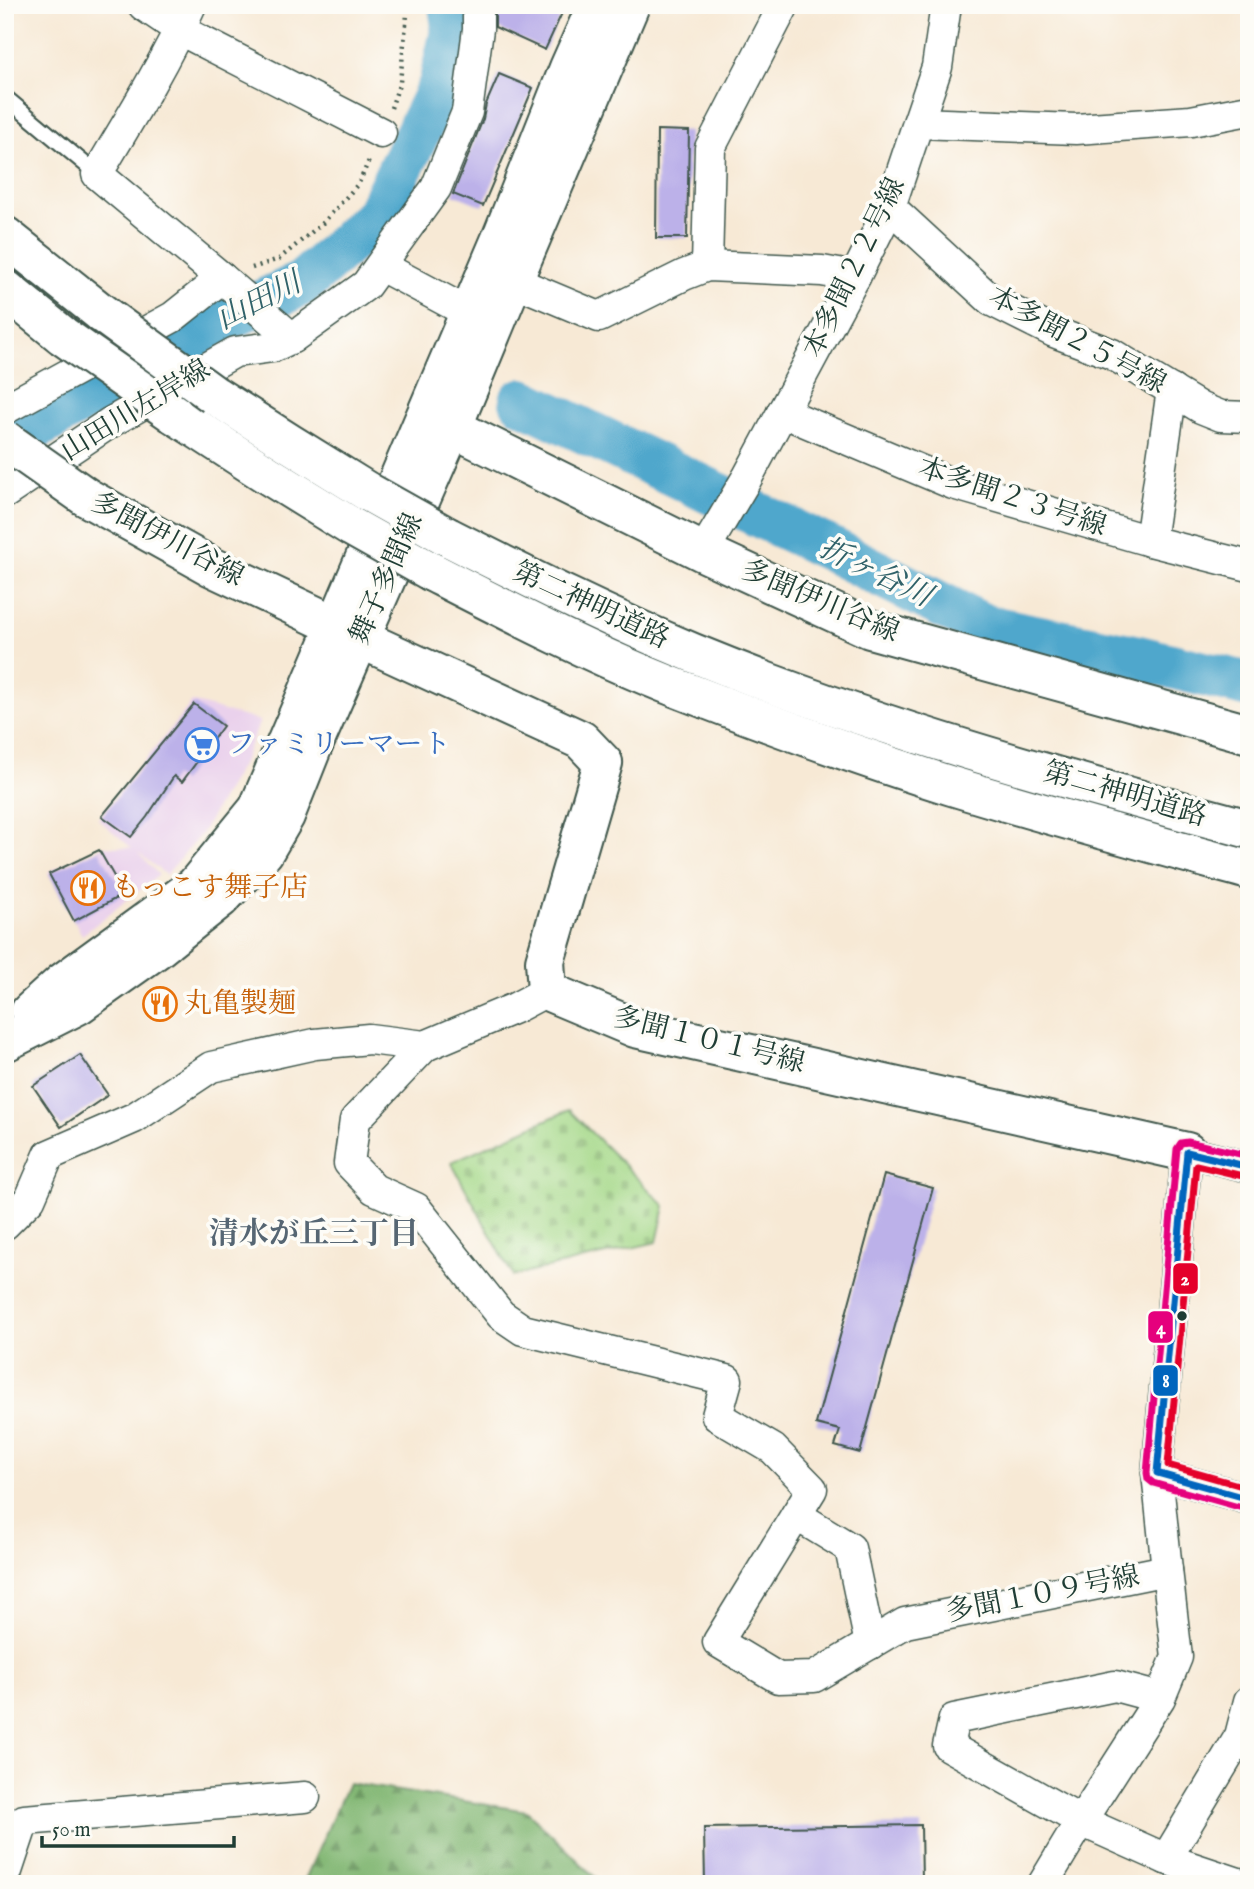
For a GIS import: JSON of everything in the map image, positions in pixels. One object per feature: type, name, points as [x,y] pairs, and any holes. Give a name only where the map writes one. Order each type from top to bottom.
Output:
[{"type":"main road","name":"舞子多聞線","points":[[439,421],[469,313],[500,275],[569,68],[597,5]]},
{"type":"main road","name":"舞子多聞線","points":[[5,1034],[62,983],[195,886],[258,809],[349,632],[500,275],[630,5]]},
{"type":"main road","name":"第二神明道路","points":[[5,236],[104,315],[214,395],[368,492],[448,537],[564,596],[681,648],[822,702],[963,749],[1249,829]]},
{"type":"main road","name":"第二神明道路","points":[[5,289],[63,336],[174,414],[268,475],[432,572],[543,629],[675,687],[807,737],[950,785],[1092,828],[1249,870]]},
{"type":"main road","name":"多聞伊川谷線","points":[[439,421],[703,552],[870,629],[1249,734]]},
{"type":"main road","name":"多聞伊川谷線","points":[[5,440],[86,497],[210,566],[349,632]]},
{"type":"main road","name":"舞子多聞線","points":[[5,1042],[78,1005],[157,949],[221,898],[264,852],[285,816],[312,748],[349,632]]},
{"type":"main road","points":[[349,632],[581,740],[603,763],[545,961],[547,990]]},
{"type":"main road","name":"多聞１０１号線","points":[[547,990],[635,1028],[1187,1152]]},
{"type":"street","points":[[143,5],[186,17],[381,134]]},
{"type":"street","name":"山田川左岸線","points":[[5,493],[111,422],[235,352],[273,347],[292,338],[366,285],[436,188],[467,112],[478,29],[478,5]]},
{"type":"street","points":[[707,266],[710,148],[785,5]]},
{"type":"street","name":"本多聞２２号線","points":[[703,552],[747,478],[890,207],[937,67],[946,5]]},
{"type":"street","points":[[186,17],[97,174],[292,338]]},
{"type":"street","points":[[918,123],[1076,129],[1191,121],[1249,110]]},
{"type":"street","name":"本多聞２５号線","points":[[890,207],[992,301],[1054,332],[1112,354],[1201,408],[1221,416],[1249,417]]},
{"type":"street","points":[[381,265],[469,313]]},
{"type":"street","points":[[500,275],[599,317],[707,266],[822,271],[855,277]]},
{"type":"street","points":[[5,409],[173,317],[222,278]]},
{"type":"street","points":[[1150,541],[1172,390]]},
{"type":"street","name":"本多聞２３号線","points":[[782,412],[953,484],[1150,541],[1249,566]]},
{"type":"street","points":[[5,1224],[30,1199],[49,1155],[134,1118],[211,1067],[316,1044],[369,1040],[425,1046],[515,1008],[547,990]]},
{"type":"street","name":"多聞１０９号線","points":[[425,1046],[355,1120],[349,1163],[374,1189],[415,1208],[501,1315],[523,1330],[727,1380],[717,1416],[773,1450],[811,1489],[718,1642],[778,1678],[814,1677],[905,1623],[1167,1570],[1157,1473],[1187,1152]]},
{"type":"street","name":"多聞１０１号線","points":[[1187,1152],[1249,1167]]},
{"type":"street","points":[[1157,1473],[1249,1499]]},
{"type":"street","points":[[796,1515],[850,1548],[870,1644]]},
{"type":"street","points":[[1043,1884],[1160,1698],[1177,1657],[1167,1570]]},
{"type":"street","points":[[1160,1698],[1115,1686],[954,1718],[948,1746],[1081,1821],[1166,1859],[1241,1884]]},
{"type":"street","points":[[1166,1859],[1244,1738],[1249,1701]]},
{"type":"street","points":[[5,1877],[24,1820],[305,1797]]},
{"type":"lane","points":[[5,97],[97,174]]},
{"type":"path","points":[[222,278],[279,258],[324,222],[359,183],[400,82],[408,5]]},
{"type":"shaded area","points":[[192,702],[260,721],[243,762],[201,834],[166,875],[137,852],[159,875],[82,935],[48,872],[105,846],[132,848],[98,819]]},
{"type":"green space","points":[[569,1110],[665,1206],[657,1242],[513,1276],[451,1162]]},
{"type":"green space","points":[[348,1783],[527,1811],[602,1884],[303,1884]]},
{"type":"building","points":[[499,5],[545,5],[562,13],[545,50],[495,27],[495,13]]},
{"type":"building","points":[[499,74],[533,88],[483,206],[453,194]]},
{"type":"building","points":[[657,130],[689,131],[687,238],[656,238]]},
{"type":"building","points":[[194,704],[223,726],[182,782],[174,776],[131,837],[102,816]]},
{"type":"building","points":[[99,850],[124,894],[74,921],[49,874]]},
{"type":"building","points":[[80,1055],[108,1095],[61,1127],[33,1086]]},
{"type":"building","points":[[884,1175],[933,1188],[860,1453],[835,1446],[840,1430],[816,1424]]},
{"type":"building","points":[[921,1825],[922,1882],[705,1884],[704,1828]]},
{"type":"waterway","name":"山田川","points":[[5,445],[211,326],[303,283],[377,216],[441,85],[454,27],[451,5]]},
{"type":"waterway","name":"折ヶ谷川","points":[[522,401],[828,548],[985,627],[1139,658],[1249,685]]},
{"type":"transit line","name":"4","points":[[1246,1509],[1153,1483],[1148,1479],[1147,1473],[1177,1149],[1181,1143],[1188,1142],[1249,1156]]},
{"type":"transit line","name":"8","points":[[1249,1167],[1187,1152],[1157,1473],[1249,1499]]},
{"type":"transit line","name":"2","points":[[1247,1177],[1196,1165],[1168,1465],[1249,1488]]},
{"type":"place","name":"ファミリーマート","points":[[202,745]]},
{"type":"place","name":"もっこす舞子店","points":[[88,888]]},
{"type":"place","name":"丸亀製麺","points":[[160,1004]]},
{"type":"district","name":"清水が丘三丁目","points":[[314,1235]]}]
